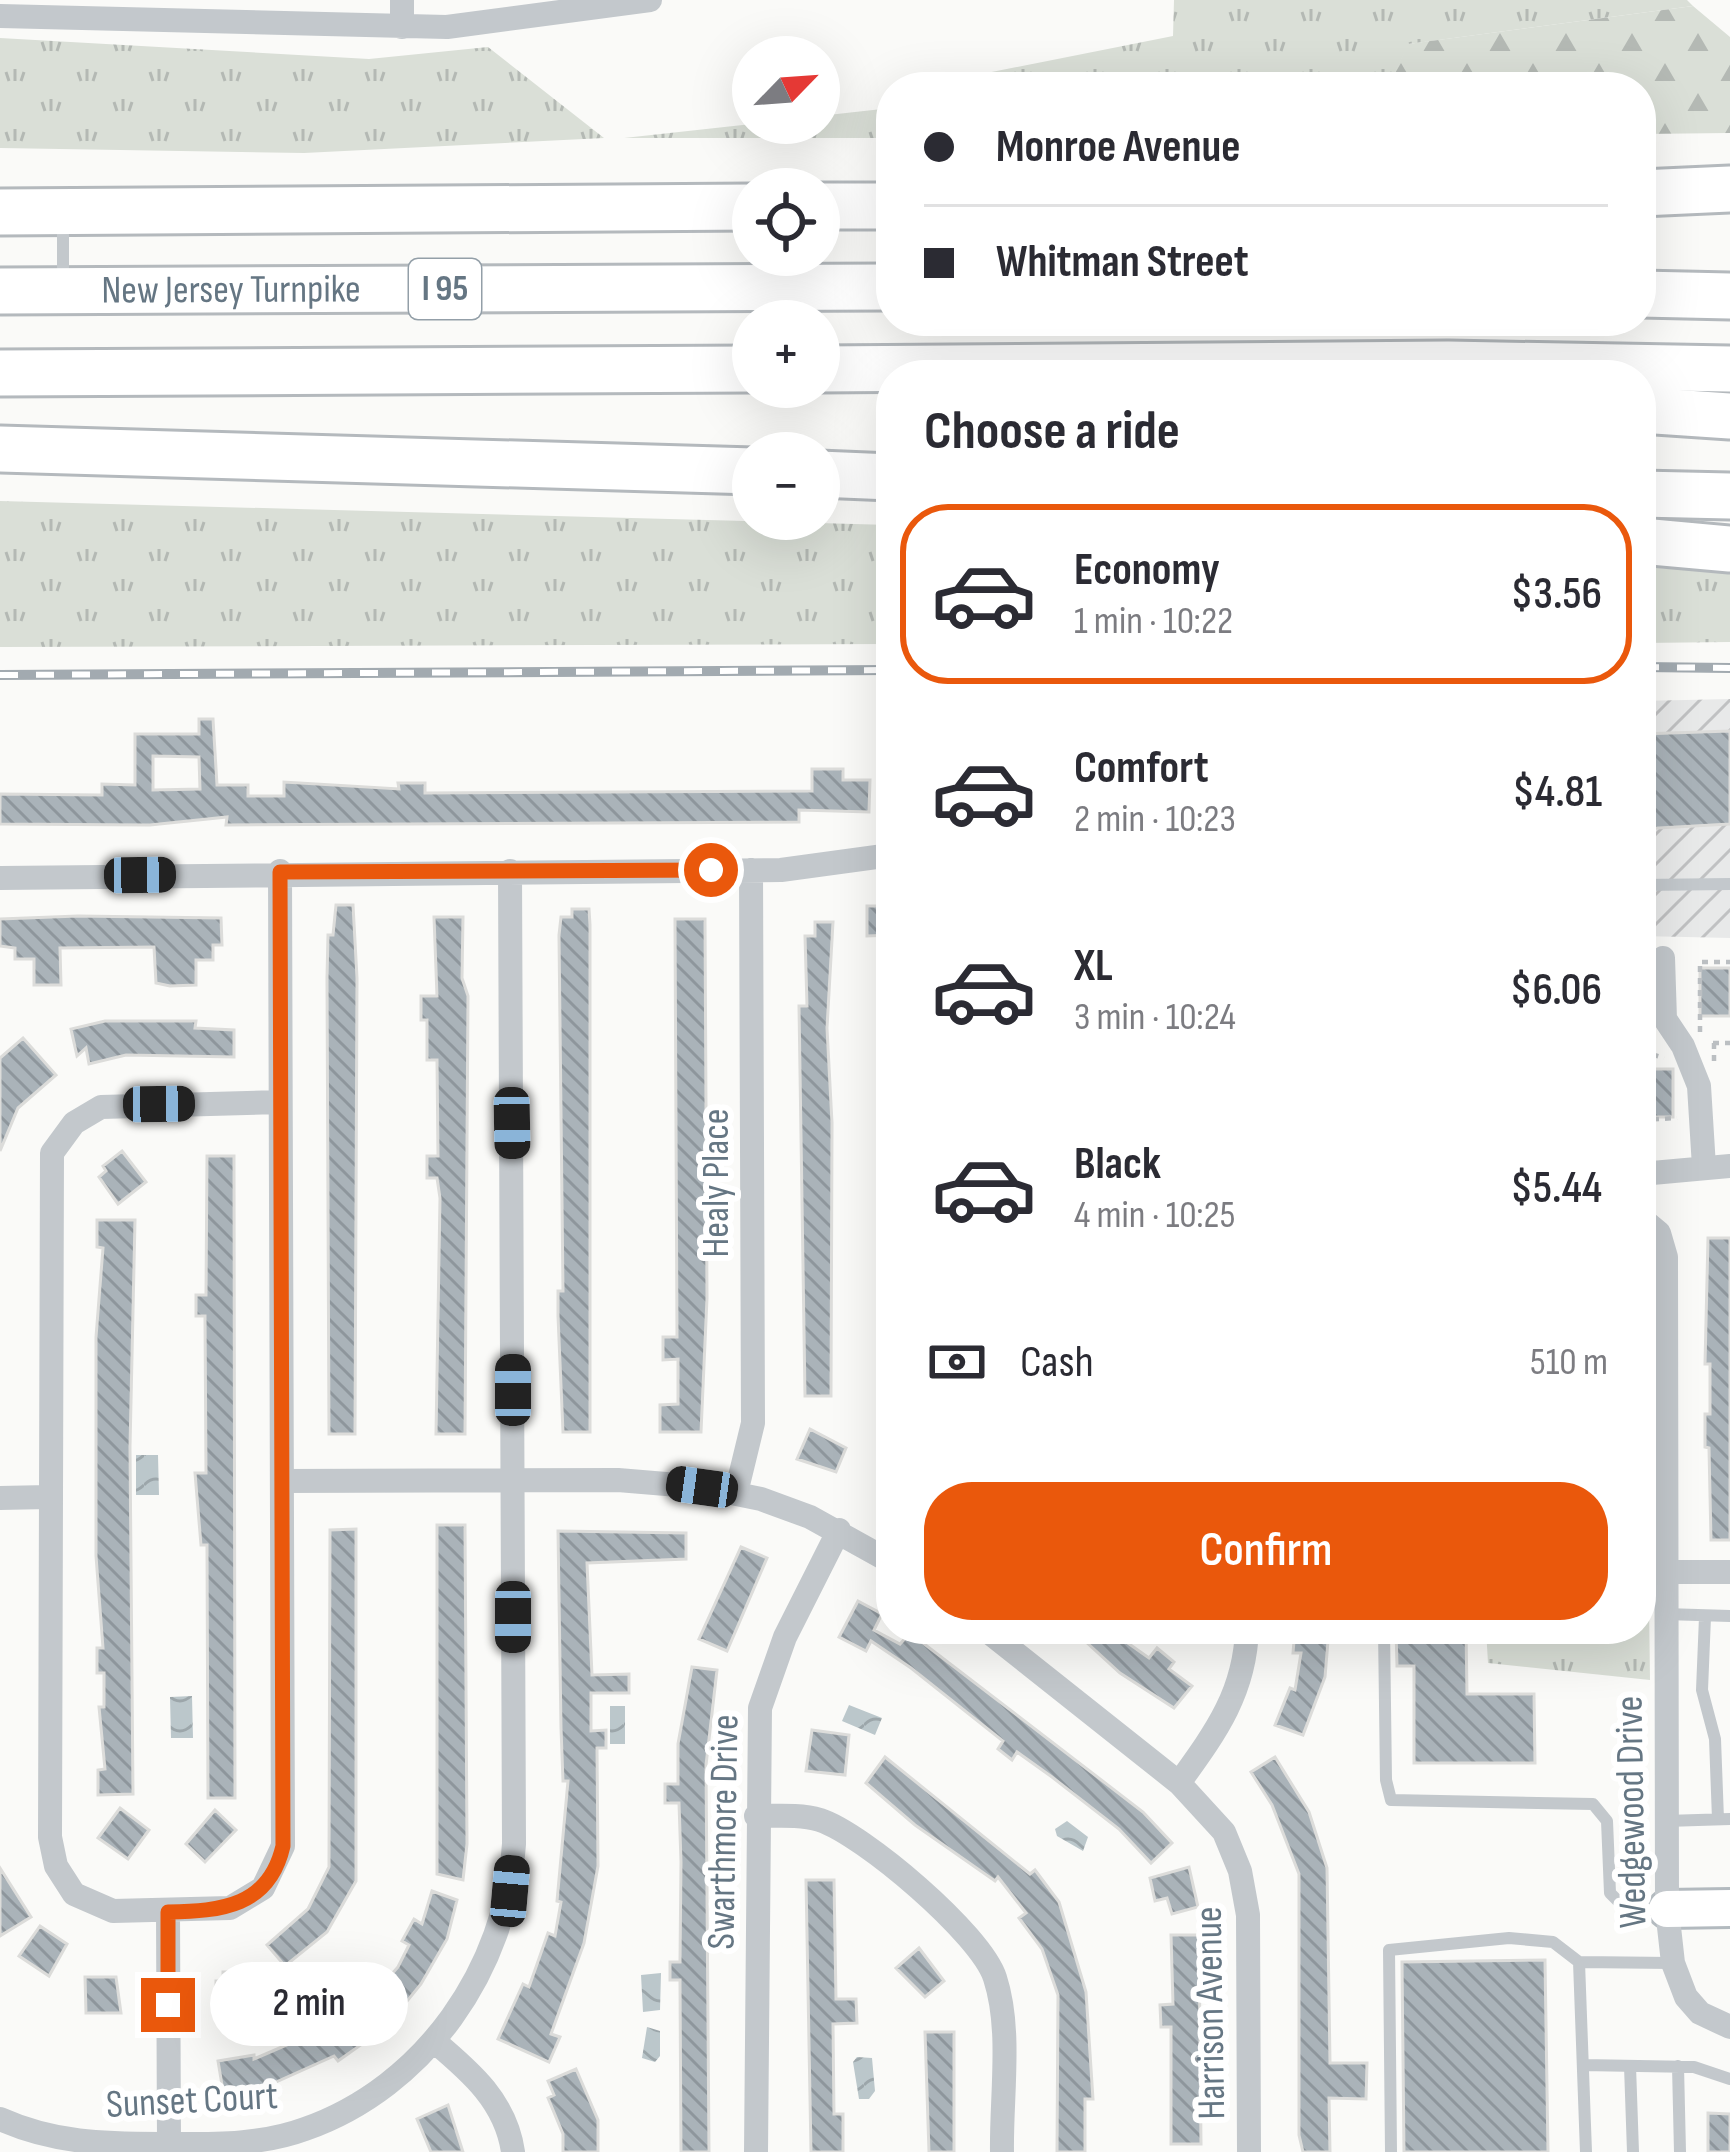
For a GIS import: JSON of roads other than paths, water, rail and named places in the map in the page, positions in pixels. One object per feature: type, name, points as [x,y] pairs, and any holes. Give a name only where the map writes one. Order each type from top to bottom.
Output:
[{"type":"highway","points":[[1656,192],[1730,189]]},
{"type":"highway","points":[[840,206],[876,206]]},
{"type":"highway","name":"New Jersey Turnpike","points":[[0,212],[732,207]]},
{"type":"highway","name":"New Jersey Turnpike","points":[[0,291],[876,286]]},
{"type":"highway","points":[[1656,295],[1730,296]]},
{"type":"highway","name":"New Jersey Turnpike","points":[[0,373],[732,369]]},
{"type":"highway","points":[[840,369],[876,369]]},
{"type":"highway","points":[[1656,369],[1730,369]]},
{"type":"highway","points":[[1656,411],[1730,416]]},
{"type":"highway","points":[[0,448],[732,470]]},
{"type":"highway","points":[[840,475],[876,476]]},
{"type":"highway","points":[[1656,494],[1730,496]]},
{"type":"highway","points":[[1656,542],[1730,549]]},
{"type":"main road","points":[[1667,1910],[1730,1908]]},
{"type":"street","points":[[402,0],[403,27]]},
{"type":"street","points":[[0,16],[403,27],[475,12],[650,0]]},
{"type":"street","points":[[0,878],[751,870],[823,868],[876,858]]},
{"type":"street","name":"Healy Place","points":[[736,1492],[753,1402],[751,870]]},
{"type":"street","name":"Sunset Court","points":[[0,2119],[50,2144],[282,2144],[358,2103],[434,2041],[483,1968],[510,1891],[510,871]]},
{"type":"street","points":[[279,1102],[110,1105],[82,1116],[57,1142],[49,1182],[53,1856],[67,1886],[90,1904],[168,1912],[220,1911],[241,1904],[271,1879],[280,1858],[280,872]]},
{"type":"street","points":[[1663,958],[1665,1019],[1683,1046],[1699,1085],[1704,1167]]},
{"type":"street","points":[[1656,1172],[1730,1166]]},
{"type":"street","name":"Wedgewood Drive","points":[[1656,1234],[1664,1242],[1656,1281]]},
{"type":"street","name":"Wedgewood Drive","points":[[1656,1342],[1665,1572],[1667,1910],[1673,1963],[1692,2005],[1730,2027]]},
{"type":"street","points":[[283,1481],[618,1480],[736,1492],[839,1530],[876,1553]]},
{"type":"street","points":[[0,1498],[48,1497]]},
{"type":"street","name":"Swarthmore Drive","points":[[757,2152],[757,1737],[766,1685],[839,1530]]},
{"type":"street","points":[[1665,1572],[1730,1572]]},
{"type":"street","name":"Harrison Avenue","points":[[1005,1644],[1180,1783],[1224,1832],[1246,1892],[1249,2152]]},
{"type":"street","points":[[1180,1783],[1230,1709],[1244,1644]]},
{"type":"street","points":[[756,1816],[796,1816],[833,1826],[949,1914],[981,1948],[1000,1999],[1002,2152]]},
{"type":"street","points":[[168,1912],[169,2144]]},
{"type":"street","points":[[434,2041],[490,2094],[505,2119],[513,2152]]},
{"type":"lane","points":[[62,212],[63,291]]},
{"type":"lane","points":[[1656,884],[1730,884]]},
{"type":"lane","points":[[1665,1614],[1730,1616]]},
{"type":"lane","points":[[1665,1821],[1724,1819],[1717,1797],[1715,1739],[1702,1690],[1705,1617]]},
{"type":"lane","points":[[1384,1644],[1386,1780],[1391,1800],[1593,1804],[1607,1822],[1610,1893],[1619,1902],[1667,1910]]},
{"type":"lane","points":[[1391,2152],[1390,1950],[1509,1938],[1553,1942],[1580,1963],[1673,1963]]},
{"type":"lane","points":[[1580,1963],[1586,2152]]},
{"type":"lane","points":[[1583,2065],[1694,2067],[1730,2079]]},
{"type":"lane","points":[[1630,2066],[1633,2152]]},
{"type":"lane","points":[[1678,2066],[1680,2152]]},
{"type":"water","points":[[136,1455],[158,1455],[159,1495],[136,1495]]},
{"type":"water","points":[[192,1696],[193,1738],[171,1738],[170,1697]]},
{"type":"water","points":[[849,1705],[882,1718],[875,1735],[842,1721]]},
{"type":"water","points":[[610,1706],[625,1706],[625,1744],[610,1744]]},
{"type":"water","points":[[1067,1821],[1088,1837],[1083,1851],[1057,1836],[1055,1829]]},
{"type":"water","points":[[661,1973],[660,2010],[643,2012],[641,1975]]},
{"type":"water","points":[[647,2027],[660,2031],[660,2056],[655,2062],[642,2058]]},
{"type":"water","points":[[857,2057],[872,2058],[875,2091],[869,2099],[859,2099],[853,2062]]},
{"type":"railway","points":[[1656,667],[1730,668]]},
{"type":"railway","points":[[0,675],[876,670]]}]
